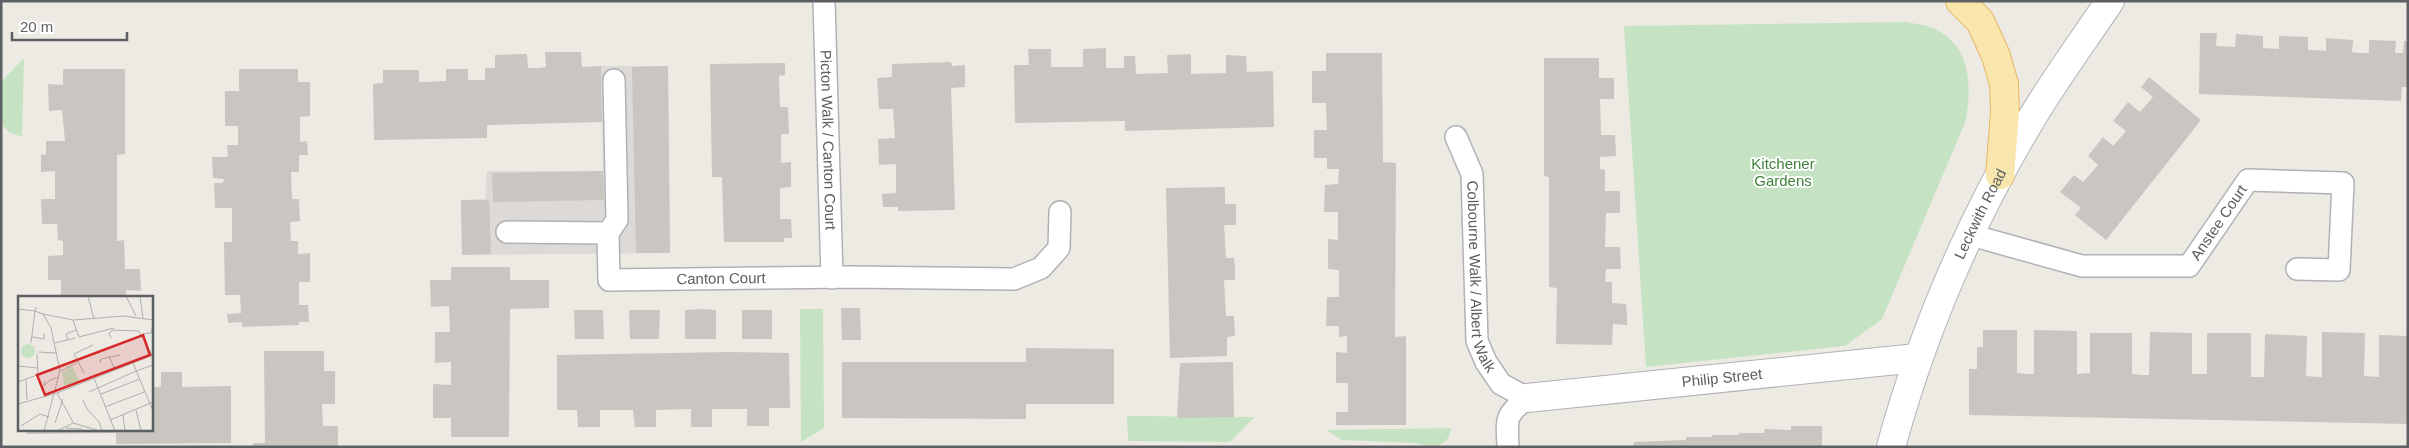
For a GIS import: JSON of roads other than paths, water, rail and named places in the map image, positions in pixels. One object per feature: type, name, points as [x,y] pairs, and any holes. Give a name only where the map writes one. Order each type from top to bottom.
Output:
[{"type":"main road","points":[[1960,1],[1980,21],[1996,56],[2004,84],[2006,113],[2000,174]]},
{"type":"main road","name":"Leckwith Road","points":[[1891,447],[1917,358],[2000,174],[2059,74],[2110,1]]},
{"type":"main road","name":"Philip Street","points":[[1527,398],[1917,358]]},
{"type":"lane","name":"Picton Walk / Canton Court","points":[[824,1],[832,278]]},
{"type":"lane","points":[[507,232],[608,233],[617,220],[614,80]]},
{"type":"lane","name":"Colbourne Walk / Albert Walk","points":[[1456,138],[1472,174],[1476,341],[1486,362],[1501,384],[1527,398]]},
{"type":"lane","name":"Anstee Court","points":[[1971,235],[2082,266],[2189,266],[2248,180],[2343,183],[2339,270],[2297,269]]},
{"type":"lane","name":"Canton Court","points":[[608,233],[609,280],[1014,279],[1041,268],[1059,248],[1060,212]]},
{"type":"lane","points":[[1508,447],[1507,421],[1511,411],[1527,398]]},
{"type":"park label","name":"Kitchener Gardens","points":[[1783,172]]}]
